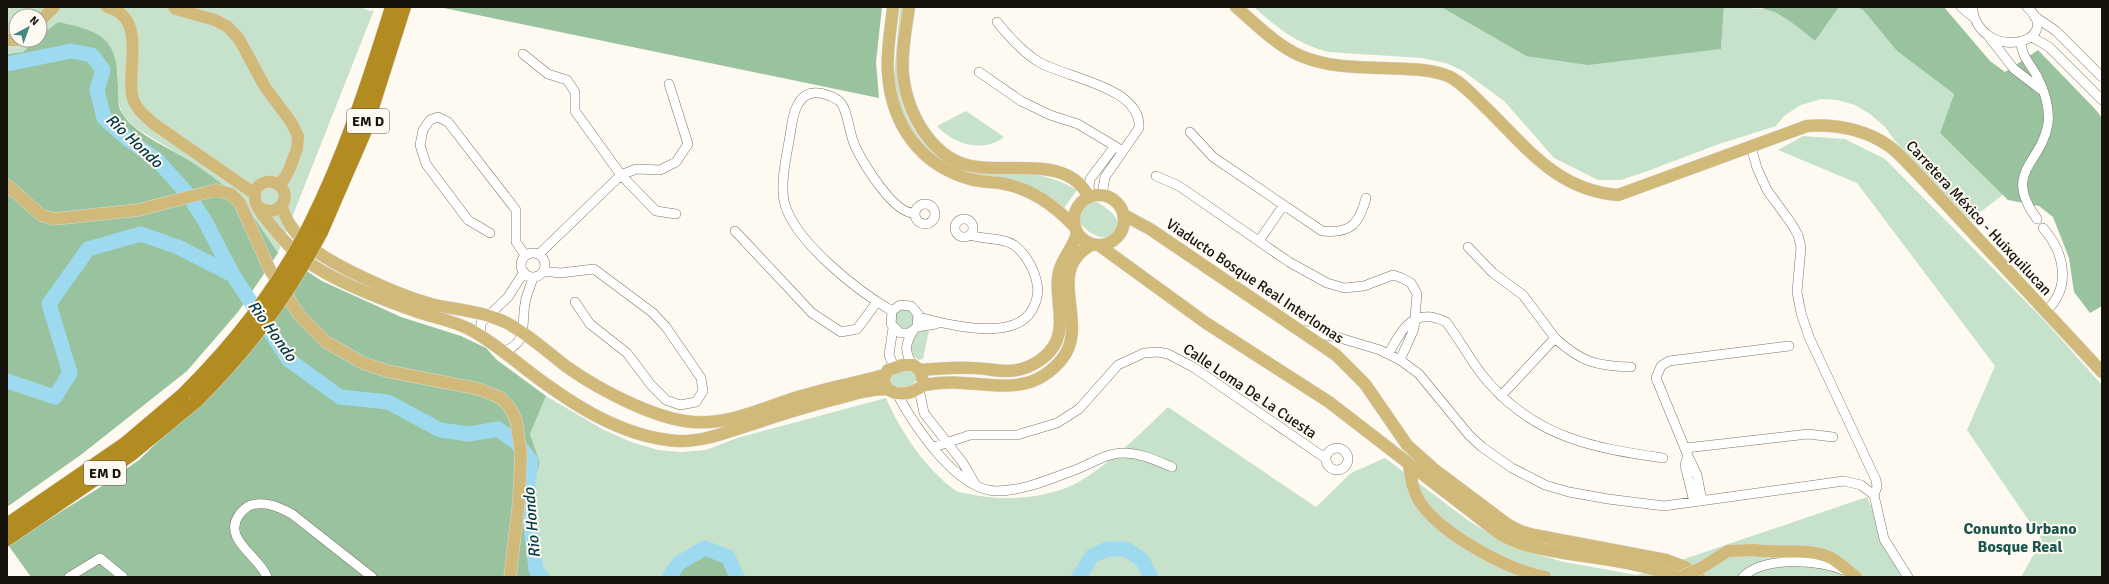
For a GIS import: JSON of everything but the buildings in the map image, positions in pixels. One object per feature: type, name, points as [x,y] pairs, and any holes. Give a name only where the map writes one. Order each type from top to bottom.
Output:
[{"type":"highway","name":"EM D","points":[[316,228],[364,95],[392,7]]},
{"type":"highway","name":"EM D","points":[[7,525],[125,444],[190,397],[238,358],[273,313],[364,133],[404,7]]},
{"type":"highway","name":"EM D","points":[[7,538],[130,455],[190,397]]},
{"type":"main road","points":[[107,7],[122,14],[128,24],[134,54],[132,95],[141,112],[154,124],[255,194]]},
{"type":"main road","points":[[174,7],[176,9],[215,20],[228,27],[240,38],[265,87],[291,122],[298,136],[298,149],[280,186]]},
{"type":"main road","points":[[893,7],[888,60],[890,88],[899,118],[914,144],[934,163],[947,171],[972,180],[1000,183],[1025,189],[1034,194],[1056,209],[1085,241],[1096,245],[1206,323],[1329,402],[1472,514],[1514,542],[1530,547],[1662,571],[1677,577]]},
{"type":"main road","points":[[909,7],[903,61],[905,86],[913,113],[934,145],[955,159],[976,167],[1037,168],[1062,174],[1078,182],[1094,196],[1115,201],[1124,215],[1124,226],[1119,236],[1111,243],[1096,245],[1075,259],[1070,272],[1068,292],[1073,319],[1072,333],[1069,346],[1062,358],[1042,376],[1018,386],[1006,387],[952,382],[921,387],[905,395],[873,389],[824,402],[698,440],[656,439],[614,424],[582,409],[557,393],[480,335],[456,323],[421,313],[373,294],[304,260],[276,231],[255,201],[257,187],[263,183],[274,182],[280,186],[284,195],[282,205],[285,217],[306,244],[337,263],[411,298],[436,305],[461,308],[494,317],[523,332],[567,367],[596,385],[674,420],[714,422],[801,396],[884,375],[894,367],[903,365],[916,368],[974,368],[1007,371],[1027,366],[1045,356],[1055,345],[1059,334],[1060,311],[1057,296],[1059,270],[1074,243],[1076,230],[1075,212],[1080,203],[1094,196]]},
{"type":"main road","name":"Carretera México - Huixquilucan","points":[[1236,7],[1281,44],[1301,56],[1333,65],[1424,70],[1449,76],[1469,92],[1544,165],[1571,184],[1585,190],[1618,195],[1807,126],[1826,125],[1845,127],[1874,138],[1890,147],[1918,174],[2102,372]]},
{"type":"main road","points":[[7,185],[41,215],[54,219],[138,210],[216,190],[231,194],[240,204],[270,270],[300,316],[326,342],[363,363],[387,371],[492,393],[501,398],[510,408],[519,432],[521,454],[519,500],[510,577]]},
{"type":"main road","points":[[259,207],[270,211],[278,209],[282,205]]},
{"type":"main road","name":"Viaducto Bosque Real Interlomas","points":[[1124,215],[1150,229],[1302,330],[1336,355],[1365,384],[1407,445],[1440,474],[1507,524],[1520,531],[1534,535],[1666,560],[1685,567],[1699,577]]},
{"type":"main road","points":[[916,368],[921,387]]},
{"type":"main road","points":[[884,375],[883,383],[892,392]]},
{"type":"main road","points":[[1409,465],[1413,488],[1422,505],[1434,518],[1471,545],[1494,559],[1527,573],[1545,577]]},
{"type":"main road","points":[[1681,577],[1702,568],[1728,551],[1754,550],[1768,552],[1812,553],[1831,558],[1856,577]]},
{"type":"street","points":[[1961,7],[1973,17],[1981,31],[1989,36],[2008,42],[2020,41],[2032,37],[2036,31],[2037,23],[2027,7]]},
{"type":"street","points":[[1972,7],[1973,17]]},
{"type":"street","points":[[2034,16],[2056,31],[2102,77]]},
{"type":"street","points":[[997,22],[1014,42],[1039,62],[1094,83],[1131,104],[1139,119],[1138,128],[1094,196]]},
{"type":"street","points":[[1989,36],[2014,69],[2044,92]]},
{"type":"street","points":[[2032,37],[2049,48],[2102,100]]},
{"type":"street","points":[[2020,41],[2021,51],[2037,75],[2044,92],[2048,123],[2044,139],[2027,168],[2023,180],[2023,191],[2027,205],[2037,219]]},
{"type":"street","points":[[524,54],[548,74],[567,80],[575,92],[575,111],[621,175],[656,211],[676,214]]},
{"type":"street","points":[[979,72],[1021,101],[1050,115],[1078,124],[1123,151]]},
{"type":"street","points":[[540,254],[621,175],[636,169],[660,170],[676,162],[688,144],[669,84]]},
{"type":"street","points":[[892,311],[877,302],[808,243],[792,221],[784,201],[784,183],[792,123],[796,108],[803,96],[814,93],[826,95],[840,101],[846,112],[849,129],[855,146],[874,179],[899,207],[910,214],[915,213]]},
{"type":"street","points":[[490,233],[468,220],[426,164],[420,145],[423,130],[430,120],[438,117],[448,122],[516,210],[516,242],[525,255]]},
{"type":"street","points":[[1190,132],[1213,158],[1322,231],[1335,232],[1354,226],[1362,214],[1366,198]]},
{"type":"street","points":[[1094,196],[1089,187],[1090,179],[1115,146]]},
{"type":"street","points":[[1751,147],[1757,168],[1767,190],[1792,223],[1801,247],[1797,292],[1801,313],[1819,362],[1876,480],[1877,487],[1874,495],[1884,539],[1908,577]]},
{"type":"street","points":[[1156,176],[1179,186],[1306,272],[1327,283],[1344,288],[1364,286],[1393,275],[1402,278],[1411,284],[1417,294],[1413,334],[1400,360]]},
{"type":"street","points":[[1259,241],[1283,206]]},
{"type":"street","points":[[2043,228],[2056,247],[2061,262],[2063,277],[2059,295],[2045,312]]},
{"type":"street","points":[[734,231],[812,313],[841,332],[857,329],[866,319],[877,302]]},
{"type":"street","points":[[919,317],[944,324],[978,328],[1010,327],[1026,319],[1037,299],[1037,281],[1023,253],[1014,245],[1004,241],[980,238],[970,234]]},
{"type":"street","points":[[1468,247],[1493,273],[1523,296],[1555,338],[1569,351],[1584,360],[1606,367],[1631,367]]},
{"type":"street","points":[[532,252],[540,254],[546,265],[544,271],[540,275],[534,277],[524,272],[521,267],[522,260],[525,255],[532,252]]},
{"type":"street","points":[[544,271],[560,273],[594,269],[653,313],[666,327],[702,378],[703,391],[696,402],[680,405],[666,400],[651,385],[627,353],[590,324],[575,302]]},
{"type":"street","points":[[480,335],[481,322],[508,297],[524,272]]},
{"type":"street","points":[[503,352],[518,343],[523,332],[525,303],[534,277]]},
{"type":"street","points":[[894,367],[889,354],[892,328],[890,319],[892,311],[896,307],[906,304],[915,309],[919,317],[906,348],[907,357],[916,368]]},
{"type":"street","points":[[1389,353],[1406,324],[1415,318],[1432,318],[1446,322],[1477,368],[1501,396],[1542,426],[1580,443],[1606,449],[1663,458]]},
{"type":"street","points":[[892,328],[904,333],[915,329],[944,324]]},
{"type":"street","points":[[1302,330],[1340,338],[1389,353],[1419,374],[1469,435],[1482,447],[1512,468],[1545,484],[1569,492],[1608,499],[1664,506],[1844,482],[1861,485],[1874,495]]},
{"type":"street","points":[[1501,396],[1555,338]]},
{"type":"street","points":[[1698,501],[1697,475],[1656,378],[1661,366],[1669,361],[1789,346]]},
{"type":"street","name":"Calle Loma De La Cuesta","points":[[934,447],[970,435],[1017,435],[1057,423],[1079,409],[1118,365],[1144,353],[1158,352],[1168,354],[1193,367],[1325,458]]},
{"type":"street","points":[[921,387],[924,413],[963,463],[975,485]]},
{"type":"street","points":[[892,392],[910,419],[953,470],[975,485],[994,491],[1025,487],[1077,470],[1101,458],[1122,453],[1144,455],[1172,468]]},
{"type":"street","points":[[1687,452],[1808,434],[1833,437]]},
{"type":"street","points":[[267,577],[264,570],[236,538],[233,530],[236,519],[241,511],[249,505],[260,503],[281,508],[292,514],[372,577]]},
{"type":"street","points":[[70,577],[100,558],[123,577]]},
{"type":"street","points":[[1743,577],[1762,566],[1786,562],[1829,564],[1856,577]]},
{"type":"green space","points":[[7,7],[360,7],[370,11],[374,10],[278,253],[236,197],[193,163],[136,128],[122,114],[118,99],[118,72],[58,22],[48,30],[48,8],[8,8],[8,48],[27,48],[23,52],[7,54]]},
{"type":"green space","points":[[439,7],[882,7],[876,62],[879,98]]},
{"type":"green space","points":[[900,7],[903,7],[897,57],[899,91],[903,107],[910,123],[919,137],[930,150],[943,160],[958,168],[974,173],[1030,174],[1057,181],[1077,190],[1064,208],[1038,190],[972,176],[937,160],[911,131],[899,104],[894,76]]},
{"type":"green space","points":[[1254,7],[1441,7],[1526,56],[1721,49],[1724,7],[1768,9],[1795,24],[1815,41],[1839,7],[1858,7],[1864,11],[1897,51],[1954,94],[1940,133],[2004,194],[1970,220],[1896,142],[1885,127],[1870,114],[1855,105],[1838,100],[1821,99],[1801,105],[1784,116],[1776,126],[1719,144],[1621,180],[1598,180],[1554,158],[1504,101],[1463,71],[1446,63],[1422,58],[1328,52],[1297,40],[1280,29]]},
{"type":"green space","points":[[1441,7],[1724,7],[1721,49],[1588,65],[1526,56]]},
{"type":"green space","points":[[1756,7],[1839,7],[1815,41],[1780,15]]},
{"type":"green space","points":[[1858,7],[1944,7],[1990,61],[2005,72],[2038,50],[2095,109],[2102,118],[2102,306],[2090,313],[2074,292],[2069,258],[2053,217],[2039,206],[2008,200],[1940,133],[1954,94],[1897,51],[1864,11]]},
{"type":"green space","points":[[58,22],[85,29],[104,39],[110,46],[115,56],[119,104],[123,115],[146,136],[193,163],[226,188],[242,203],[278,253],[238,312],[187,371],[82,454],[7,507],[7,54],[23,52],[27,48],[48,48],[48,30]]},
{"type":"green space","points":[[966,111],[1004,137],[987,145],[969,145],[952,138],[937,126]]},
{"type":"green space","points":[[1803,136],[1845,139],[1885,159],[2043,319],[2102,385],[2102,577],[2021,577],[2042,540],[1967,430],[1995,366],[1857,183],[1778,150]]},
{"type":"green space","points":[[1092,201],[1106,208],[1115,216],[1118,224],[1118,230],[1114,235],[1107,237],[1099,236],[1089,232],[1080,223],[1080,209],[1088,202]]},
{"type":"green space","points":[[305,270],[322,281],[401,317],[461,336],[486,348],[497,360],[546,396],[530,434],[540,463],[531,491],[537,523],[541,568],[548,577],[31,577],[8,545],[102,486],[139,460],[177,423]]},
{"type":"green space","points":[[904,309],[911,312],[914,319],[911,326],[904,329],[897,326],[894,319],[897,312]]},
{"type":"green space","points":[[922,331],[929,331],[923,359],[919,360],[912,353],[911,349],[915,336]]},
{"type":"green space","points":[[903,370],[914,371],[917,380],[910,387],[893,389],[888,382],[892,375]]},
{"type":"green space","points":[[546,396],[602,429],[631,442],[658,450],[681,452],[706,450],[737,438],[886,398],[899,424],[915,448],[944,481],[958,492],[997,498],[1042,495],[1082,480],[1116,455],[1168,407],[1316,507],[1351,473],[1385,458],[1469,521],[1512,547],[1564,562],[1637,575],[1867,497],[1901,577],[742,577],[731,553],[676,560],[663,577],[548,577],[541,568],[537,523],[531,491],[540,463],[530,434]]},
{"type":"green space","points":[[705,543],[731,553],[742,577],[663,577],[676,560]]},
{"type":"waterway","name":"Río Hondo","points":[[7,64],[71,51],[92,55],[103,70],[97,90],[104,118],[129,140],[157,160],[186,192]]},
{"type":"waterway","name":"Rio Hondo","points":[[194,204],[205,221],[233,275],[289,360],[340,397],[388,402],[440,430],[469,434],[498,429],[517,443],[531,461],[527,492],[536,570],[542,577]]},
{"type":"waterway","points":[[7,381],[55,397],[70,373],[49,304],[88,249],[141,234],[178,247],[233,275]]},
{"type":"waterway","name":"Rio Hondo","points":[[669,577],[679,563],[705,548],[728,557],[737,577]]},
{"type":"waterway","name":"Rio Hondo","points":[[1079,577],[1092,556],[1107,549],[1126,549],[1142,560],[1151,577]]},
{"type":"district","name":"Conunto Urbano Bosque Real","points":[[2020,538]]}]
